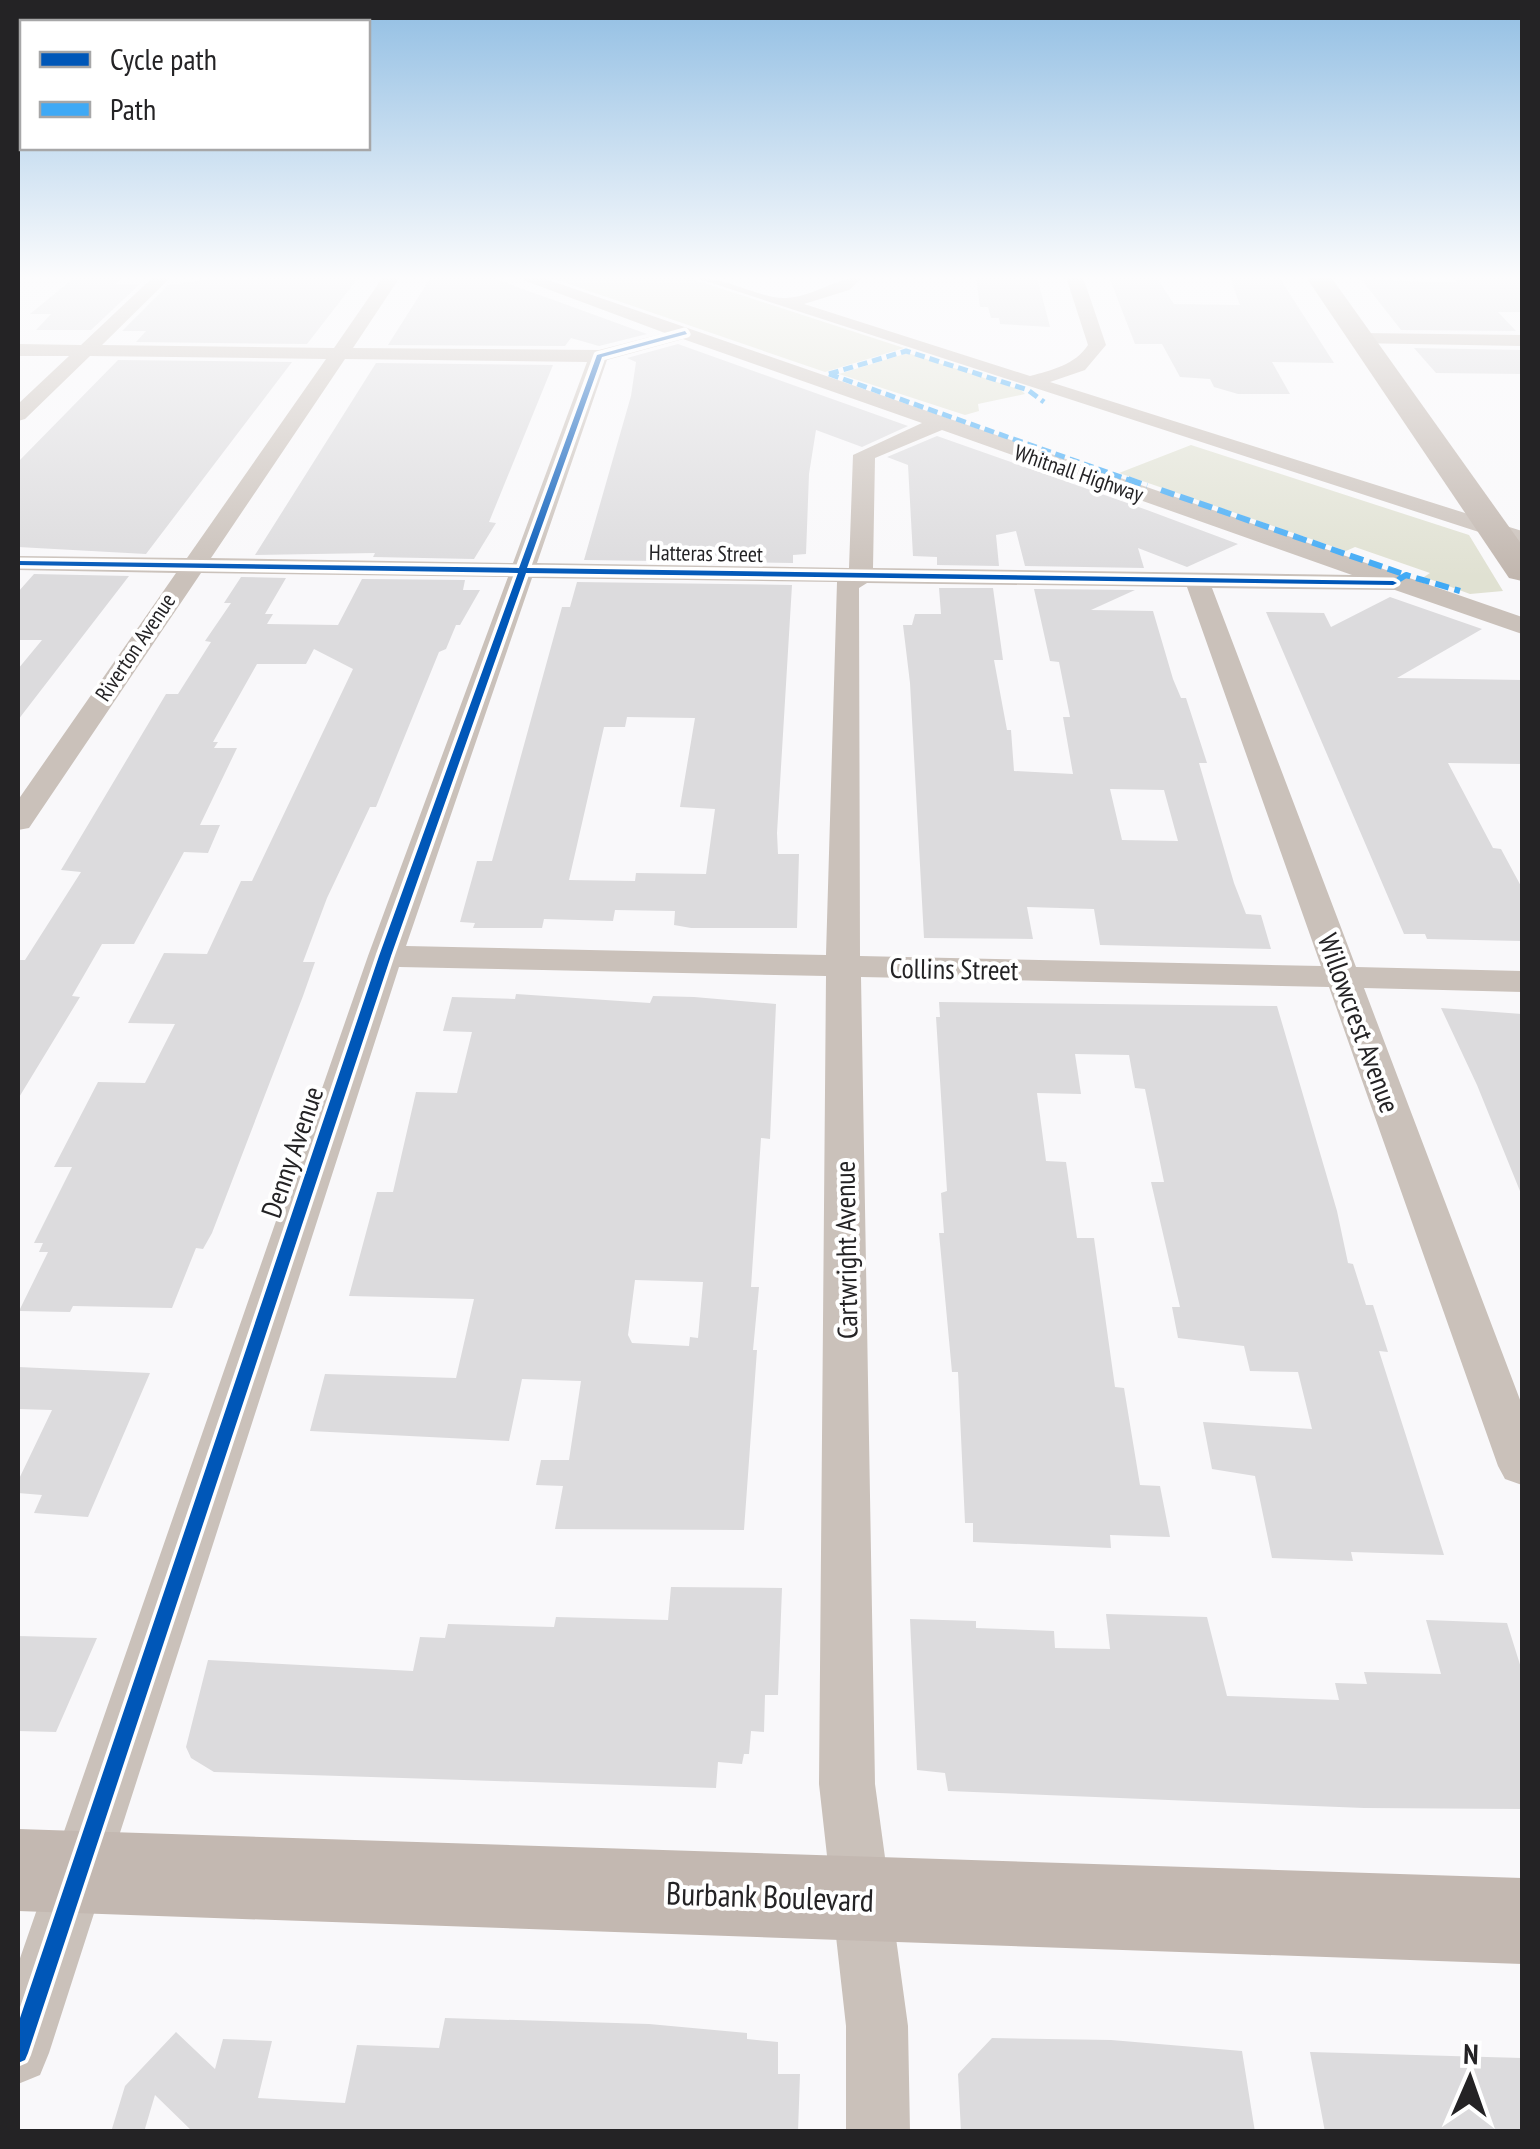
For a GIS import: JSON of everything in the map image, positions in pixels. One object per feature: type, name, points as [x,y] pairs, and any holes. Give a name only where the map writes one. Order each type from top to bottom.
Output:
[{"type":"main road","points":[[1391,377],[1508,535],[1522,570]]},
{"type":"main road","name":"Burbank Boulevard","points":[[46,1871],[1522,1921]]},
{"type":"street","points":[[18,415],[57,377]]},
{"type":"street","name":"Riverton Avenue","points":[[18,821],[324,377]]},
{"type":"street","name":"Denny Avenue","points":[[18,2053],[46,1871],[384,956],[591,377]]},
{"type":"street","name":"Whitnall Highway","points":[[809,377],[1522,626]]},
{"type":"street","points":[[1015,377],[1508,535]]},
{"type":"street","points":[[1030,382],[1045,377]]},
{"type":"street","name":"Cartwright Avenue","points":[[878,2132],[877,2026],[848,1784],[843,966],[847,586],[861,575],[864,455],[940,424]]},
{"type":"street","name":"Hatteras Street","points":[[18,562],[1393,582]]},
{"type":"street","name":"Willowcrest Avenue","points":[[1197,580],[1522,1466]]},
{"type":"street","name":"Collins Street","points":[[384,956],[1522,981]]},
{"type":"shaded area","points":[[849,377],[982,377],[1025,394],[978,404],[979,411],[965,415]]},
{"type":"shaded area","points":[[1191,445],[1469,535],[1503,591],[1470,594],[1424,577],[1430,573],[1355,547],[1346,551],[1119,473]]},
{"type":"building","points":[[101,377],[280,377],[146,554],[18,547],[18,462]]},
{"type":"building","points":[[367,377],[548,377],[489,522],[496,523],[474,559],[373,557],[375,553],[255,555]]},
{"type":"building","points":[[634,377],[771,377],[908,426],[862,447],[816,430],[809,474],[806,554],[793,555],[793,563],[584,560]]},
{"type":"building","points":[[1184,377],[1281,377],[1290,394],[1238,394],[1214,387],[1210,379]]},
{"type":"building","points":[[937,436],[1238,544],[1187,567],[1138,548],[1144,568],[1025,566],[1016,531],[996,535],[999,566],[937,565],[937,557],[913,556],[908,465],[887,457]]},
{"type":"building","points":[[34,574],[129,576],[18,720],[18,669],[42,640],[18,640],[18,592]]},
{"type":"building","points":[[241,577],[286,578],[265,614],[273,614],[267,624],[338,625],[362,579],[465,580],[463,590],[480,590],[460,625],[456,625],[446,649],[439,652],[376,807],[370,807],[327,898],[303,962],[315,962],[303,996],[212,1233],[203,1249],[196,1248],[172,1308],[73,1306],[70,1312],[19,1311],[48,1252],[39,1252],[43,1243],[34,1243],[72,1167],[54,1167],[98,1082],[145,1083],[175,1024],[128,1023],[164,953],[207,954],[241,881],[252,881],[353,669],[314,649],[306,664],[257,664],[213,742],[218,742],[214,748],[237,748],[200,825],[220,825],[208,853],[184,852],[134,944],[102,944],[72,996],[80,997],[18,1099],[18,960],[25,960],[81,872],[61,870],[166,694],[178,694],[211,642],[205,641],[231,603],[224,603]]},
{"type":"building","points":[[577,582],[792,585],[777,833],[778,854],[799,854],[797,928],[691,928],[674,925],[675,911],[615,910],[613,921],[544,919],[542,928],[473,928],[475,923],[460,922],[477,861],[492,861],[562,607],[570,607]],"holes":[[[627,717],[695,718],[680,807],[715,809],[706,874],[636,873],[635,881],[569,880],[604,727],[625,727]]]},
{"type":"building","points":[[939,588],[993,588],[1003,660],[994,660],[1007,730],[1011,730],[1014,771],[1073,774],[1063,717],[1070,717],[1059,662],[1050,661],[1034,589],[1135,590],[1091,610],[1153,611],[1173,679],[1181,698],[1186,698],[1207,763],[1199,763],[1234,883],[1246,914],[1261,915],[1271,949],[1100,945],[1094,909],[1027,907],[1033,939],[924,938],[910,683],[903,625],[912,625],[915,614],[941,614]],"holes":[[[1110,789],[1164,790],[1178,841],[1122,840]]]},
{"type":"building","points":[[1390,597],[1482,629],[1397,678],[1522,680],[1522,764],[1448,763],[1493,848],[1501,849],[1522,888],[1522,941],[1427,939],[1425,934],[1404,934],[1266,612],[1324,613],[1331,627]]},
{"type":"building","points":[[516,994],[650,1003],[653,996],[776,1004],[770,1139],[761,1138],[751,1287],[759,1287],[744,1530],[555,1529],[563,1486],[536,1485],[541,1460],[569,1460],[581,1381],[522,1379],[509,1441],[310,1431],[325,1374],[456,1378],[474,1299],[349,1296],[377,1192],[393,1192],[416,1092],[457,1093],[472,1032],[443,1031],[452,997],[515,999]],"holes":[[[635,1280],[703,1282],[698,1338],[690,1337],[689,1346],[632,1343],[628,1335]]]},
{"type":"building","points":[[939,1002],[1277,1006],[1337,1211],[1348,1263],[1353,1264],[1366,1305],[1373,1305],[1388,1352],[1379,1351],[1444,1555],[1351,1552],[1353,1561],[1272,1558],[1255,1476],[1212,1469],[1203,1422],[1312,1429],[1298,1372],[1250,1371],[1244,1346],[1178,1338],[1172,1307],[1180,1307],[1151,1182],[1164,1182],[1145,1089],[1135,1088],[1129,1055],[1075,1054],[1081,1094],[1037,1093],[1046,1161],[1066,1162],[1077,1238],[1094,1238],[1115,1387],[1124,1388],[1140,1485],[1160,1486],[1170,1537],[1110,1535],[1111,1548],[973,1542],[973,1523],[965,1523],[958,1372],[952,1372],[939,1233],[944,1233],[941,1193],[947,1191],[936,1017],[940,1017]]},
{"type":"building","points":[[1441,1008],[1522,1014],[1522,1196],[1477,1085]]},
{"type":"building","points":[[18,1367],[150,1373],[88,1517],[34,1513],[42,1495],[18,1493],[18,1481],[52,1410],[18,1409]]},
{"type":"building","points":[[671,1587],[782,1588],[778,1695],[765,1695],[764,1732],[751,1731],[749,1754],[744,1754],[742,1764],[718,1762],[716,1788],[214,1772],[191,1758],[186,1747],[208,1660],[413,1671],[420,1637],[445,1638],[448,1624],[554,1627],[556,1617],[668,1620]]},
{"type":"building","points":[[1106,1614],[1207,1617],[1227,1696],[1339,1700],[1335,1683],[1367,1684],[1364,1672],[1441,1674],[1426,1620],[1507,1623],[1522,1671],[1522,1809],[1364,1808],[948,1791],[945,1773],[917,1770],[910,1619],[976,1621],[976,1628],[1054,1631],[1055,1648],[1110,1649]]},
{"type":"building","points":[[18,1636],[97,1638],[56,1732],[18,1731]]},
{"type":"building","points":[[445,2018],[649,2024],[747,2033],[747,2039],[778,2042],[778,2074],[800,2074],[798,2132],[193,2132],[155,2095],[144,2132],[111,2132],[125,2086],[176,2032],[215,2069],[223,2039],[272,2041],[258,2098],[345,2103],[357,2045],[439,2048]]},
{"type":"building","points":[[992,2038],[1111,2040],[1242,2051],[1255,2132],[961,2132],[958,2074]]},
{"type":"building","points":[[1310,2052],[1522,2058],[1522,2132],[1325,2132]]},
{"type":"marked path","points":[[838,377],[1147,486]]},
{"type":"marked path","points":[[988,377],[1028,390],[1044,402]]},
{"type":"marked path","points":[[1161,490],[1406,575]]},
{"type":"marked path","points":[[1398,580],[1406,575],[1460,591]]},
{"type":"cycle path","points":[[18,2053],[385,956],[591,377]]},
{"type":"cycle path","points":[[18,563],[1393,583]]}]
